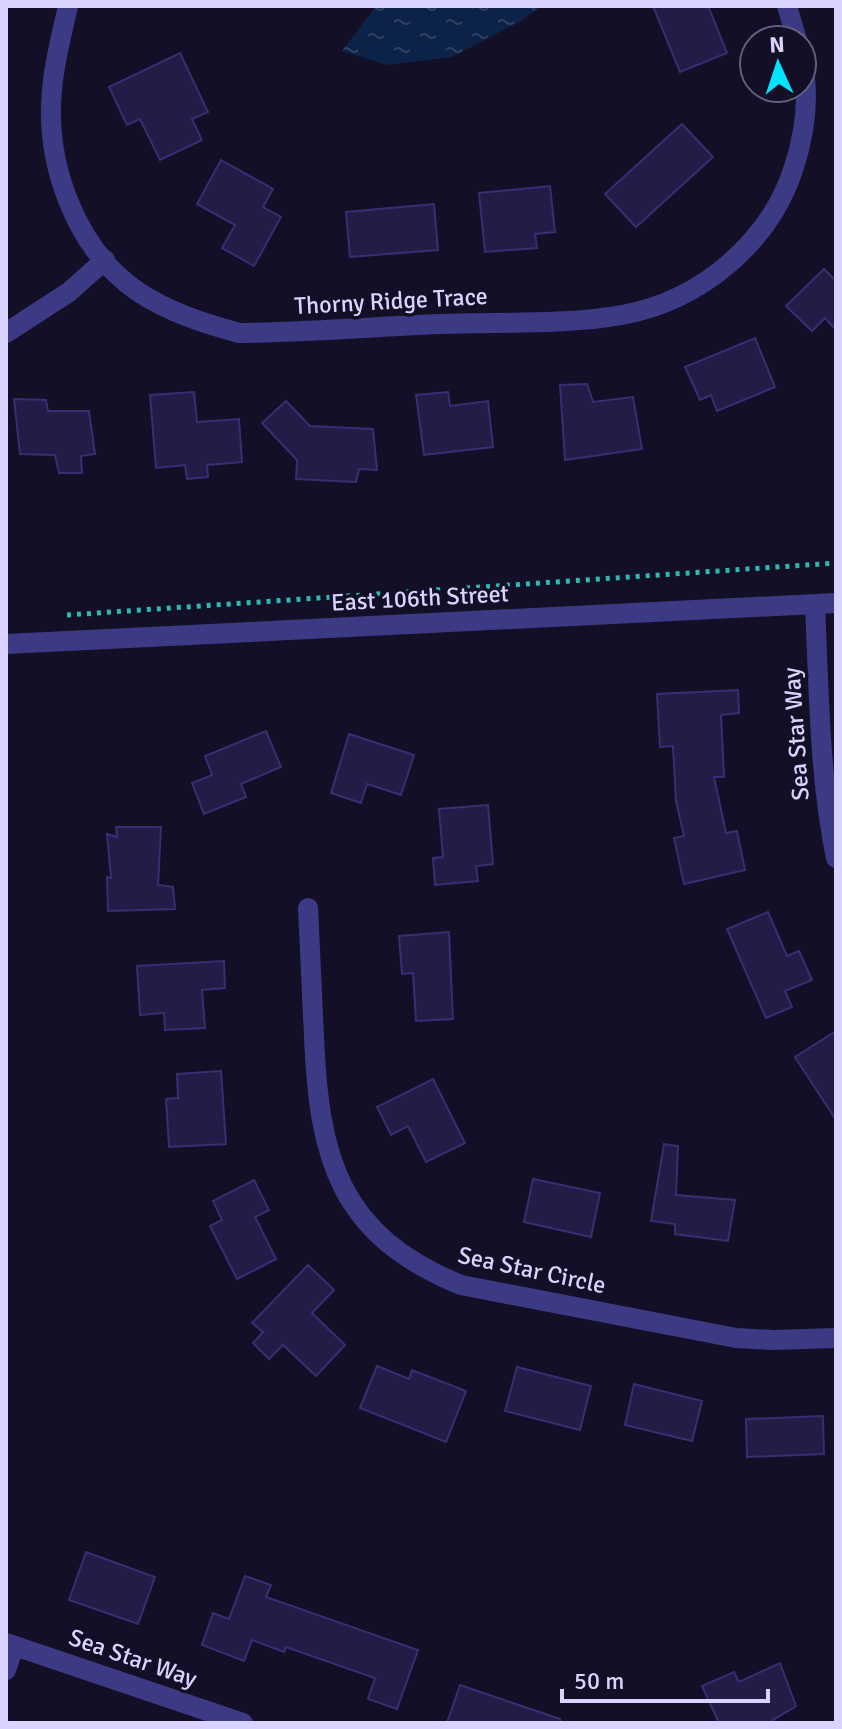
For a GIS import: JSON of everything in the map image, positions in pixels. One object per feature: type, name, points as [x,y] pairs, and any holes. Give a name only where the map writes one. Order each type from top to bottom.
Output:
[{"type":"street","name":"Thorny Ridge Trace","points":[[68,6],[51,92],[52,151],[74,212],[105,260],[135,289],[163,306],[200,322],[239,333],[623,315],[667,301],[717,276],[750,244],[769,218],[787,190],[805,126],[805,104]]},
{"type":"street","points":[[6,333],[69,292],[105,260]]},
{"type":"street","name":"East 106th Street","points":[[6,644],[836,603]]},
{"type":"street","name":"Sea Star Way","points":[[815,605],[824,780],[836,858]]},
{"type":"street","name":"Sea Star Circle","points":[[308,908],[315,1060],[323,1134],[342,1187],[379,1236],[430,1272],[461,1285],[736,1338],[836,1338]]},
{"type":"street","points":[[6,1670],[10,1645]]},
{"type":"street","name":"Sea Star Way","points":[[10,1645],[243,1723]]},
{"type":"path","points":[[66,615],[836,563]]},
{"type":"water","points":[[376,6],[541,6],[521,21],[452,57],[387,65],[342,51]]},
{"type":"building","points":[[653,6],[708,6],[727,53],[680,72]]},
{"type":"building","points":[[180,53],[208,112],[192,119],[202,140],[160,160],[140,119],[127,125],[109,87]]},
{"type":"building","points":[[682,124],[713,157],[636,227],[605,194]]},
{"type":"building","points":[[221,160],[273,189],[263,207],[281,217],[254,266],[222,248],[235,225],[197,204]]},
{"type":"building","points":[[550,186],[555,232],[535,234],[537,248],[485,252],[479,193]]},
{"type":"building","points":[[434,204],[438,250],[350,257],[346,212]]},
{"type":"building","points":[[824,269],[836,281],[836,330],[825,318],[812,331],[786,306]]},
{"type":"building","points":[[755,338],[775,387],[717,411],[711,395],[700,400],[685,367]]},
{"type":"building","points":[[587,384],[593,402],[633,397],[642,449],[565,460],[560,385]]},
{"type":"building","points":[[194,392],[197,422],[239,419],[242,462],[207,465],[208,477],[187,479],[185,465],[156,468],[150,395]]},
{"type":"building","points":[[448,392],[450,406],[488,401],[493,447],[424,455],[416,395]]},
{"type":"building","points":[[14,399],[46,400],[48,411],[89,411],[95,454],[81,456],[82,473],[59,473],[55,455],[20,454]]},
{"type":"building","points":[[286,401],[310,426],[373,429],[377,470],[359,469],[356,482],[296,479],[297,460],[262,423]]},
{"type":"building","points":[[738,690],[739,713],[721,715],[724,777],[714,777],[726,833],[737,831],[745,870],[684,884],[674,838],[684,836],[676,801],[673,746],[660,747],[657,694]]},
{"type":"building","points":[[266,731],[281,767],[241,784],[246,797],[204,814],[192,783],[212,775],[205,756]]},
{"type":"building","points":[[349,734],[414,755],[401,795],[367,784],[361,803],[331,793]]},
{"type":"building","points":[[488,805],[493,864],[476,866],[478,881],[435,885],[433,858],[443,857],[439,809]]},
{"type":"building","points":[[116,827],[161,827],[158,885],[173,887],[175,909],[108,911],[107,877],[111,878],[107,834],[117,837]]},
{"type":"building","points":[[768,912],[787,956],[799,951],[812,980],[785,991],[792,1007],[766,1018],[727,929]]},
{"type":"building","points":[[449,932],[453,1019],[416,1021],[413,973],[402,974],[399,936]]},
{"type":"building","points":[[224,961],[225,988],[202,990],[205,1028],[165,1030],[164,1013],[140,1015],[137,966]]},
{"type":"building","points":[[836,1031],[836,1120],[795,1057]]},
{"type":"building","points":[[221,1071],[226,1144],[169,1147],[166,1099],[178,1098],[177,1074]]},
{"type":"building","points":[[433,1079],[465,1143],[426,1162],[408,1126],[391,1135],[377,1107]]},
{"type":"building","points":[[664,1144],[678,1146],[676,1195],[735,1200],[728,1241],[675,1234],[675,1224],[651,1221]]},
{"type":"building","points":[[533,1179],[600,1193],[591,1237],[524,1222]]},
{"type":"building","points":[[254,1180],[269,1210],[255,1217],[276,1259],[237,1279],[210,1226],[222,1220],[213,1201]]},
{"type":"building","points":[[308,1265],[334,1290],[312,1313],[345,1345],[316,1376],[283,1345],[269,1359],[253,1343],[263,1332],[252,1323]]},
{"type":"building","points":[[377,1366],[409,1379],[412,1370],[466,1391],[446,1442],[360,1408]]},
{"type":"building","points":[[517,1367],[591,1386],[580,1430],[505,1411]]},
{"type":"building","points":[[634,1384],[702,1401],[692,1441],[625,1425]]},
{"type":"building","points":[[823,1416],[824,1454],[747,1457],[746,1419]]},
{"type":"building","points":[[86,1552],[155,1577],[138,1624],[69,1600]]},
{"type":"building","points":[[245,1576],[271,1585],[266,1597],[418,1650],[397,1709],[368,1699],[375,1678],[286,1647],[284,1652],[252,1640],[244,1661],[202,1645],[213,1613],[229,1619]]},
{"type":"building","points":[[780,1663],[796,1706],[768,1723],[719,1723],[702,1686],[734,1672],[739,1682]]},
{"type":"building","points":[[460,1685],[560,1719],[560,1723],[447,1723]]}]
